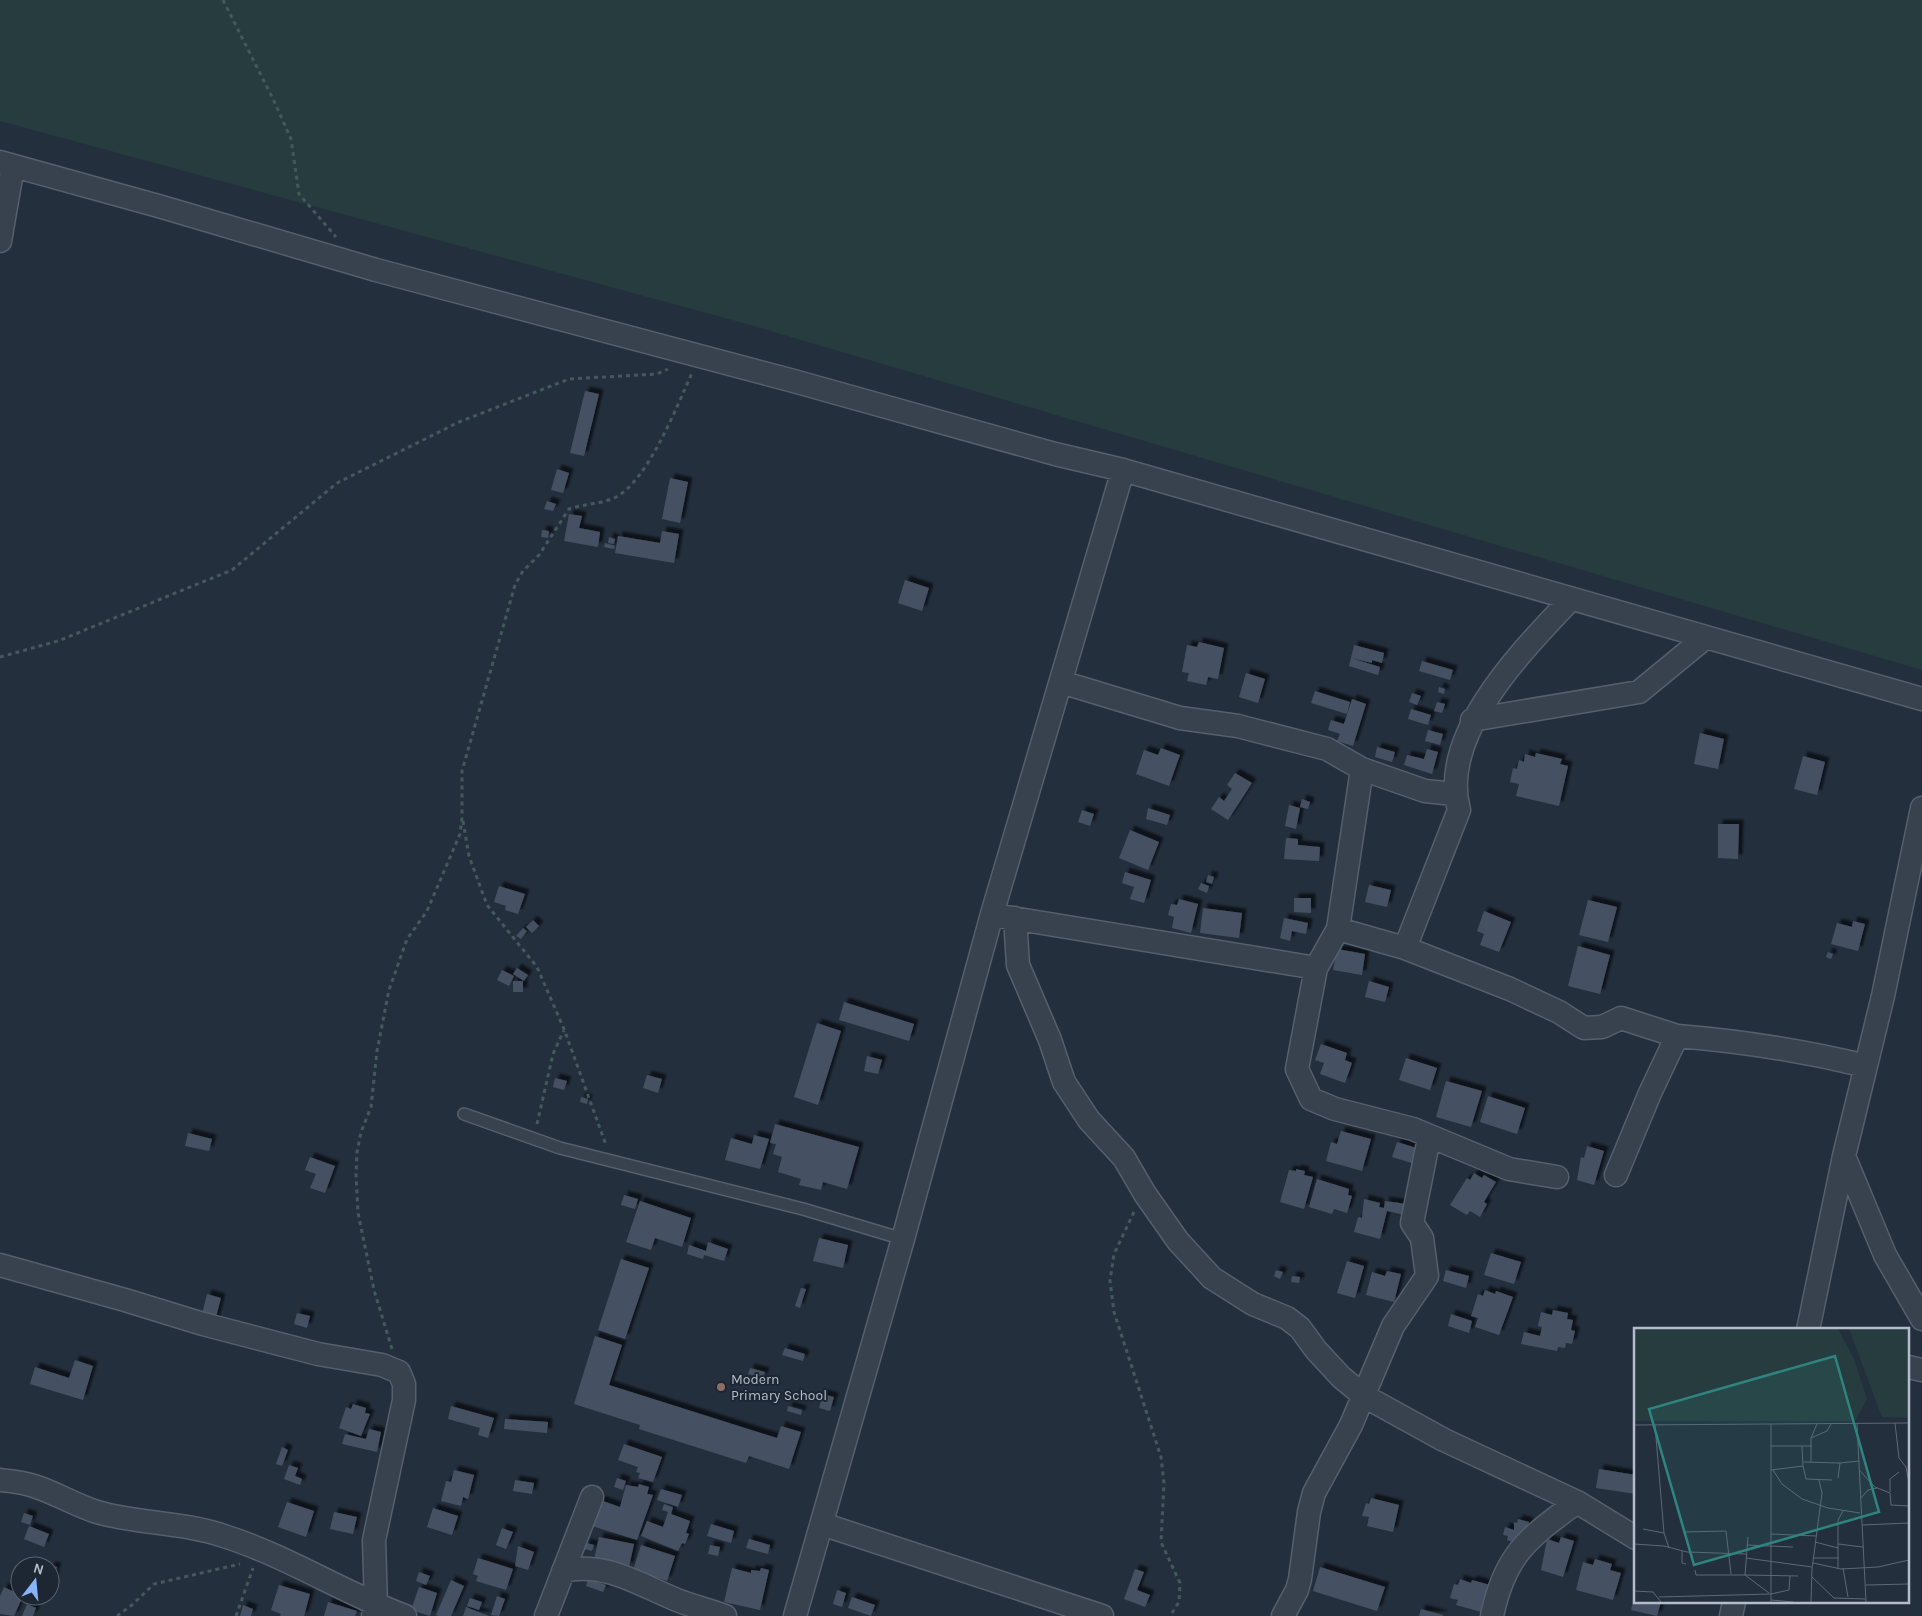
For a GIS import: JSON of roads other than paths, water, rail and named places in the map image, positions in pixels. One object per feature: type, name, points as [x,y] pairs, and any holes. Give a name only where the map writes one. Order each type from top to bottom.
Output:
[{"type":"street","points":[[0,241],[7,164],[376,270],[1055,454],[1123,470],[1922,699]]},
{"type":"street","points":[[795,1616],[903,1239],[992,914],[1123,470]]},
{"type":"street","points":[[1405,948],[1459,810],[1454,794],[1457,772],[1472,720],[1520,653],[1571,599]]},
{"type":"street","points":[[1472,720],[1639,692],[1706,637]]},
{"type":"street","points":[[1061,682],[1180,718],[1238,726],[1327,749],[1362,769],[1425,791],[1454,794]]},
{"type":"street","points":[[1362,769],[1338,930],[1316,968],[1297,1069],[1311,1098],[1335,1109],[1413,1129],[1429,1138],[1509,1169],[1558,1177]]},
{"type":"street","points":[[1808,1328],[1844,1156],[1883,996],[1922,808]]},
{"type":"street","points":[[992,914],[1316,968]]},
{"type":"street","points":[[1014,918],[1018,965],[1050,1040],[1064,1082],[1089,1120],[1124,1158],[1145,1194],[1178,1241],[1212,1278],[1253,1304],[1287,1318],[1300,1328],[1329,1364],[1364,1396],[1444,1440],[1576,1502],[1634,1537]]},
{"type":"street","points":[[1338,930],[1405,948],[1510,988],[1559,1012],[1584,1028],[1602,1027],[1621,1018],[1677,1036],[1725,1040],[1759,1047],[1797,1051],[1866,1066]]},
{"type":"street","points":[[1616,1175],[1650,1092],[1677,1036]]},
{"type":"street","points":[[1284,1616],[1297,1590],[1300,1579],[1309,1512],[1314,1493],[1364,1396],[1393,1326],[1427,1276],[1422,1238],[1412,1223],[1429,1138]]},
{"type":"street","points":[[1844,1156],[1885,1255],[1922,1319]]},
{"type":"street","points":[[0,1265],[203,1324],[318,1354],[382,1365],[399,1372],[404,1384],[404,1400],[374,1540],[375,1611]]},
{"type":"street","points":[[0,1480],[32,1485],[97,1512],[165,1522],[222,1535],[258,1555],[375,1611],[405,1616]]},
{"type":"street","points":[[546,1616],[592,1497]]},
{"type":"street","points":[[1492,1616],[1496,1599],[1513,1556],[1543,1527],[1576,1502]]},
{"type":"street","points":[[822,1524],[1102,1616]]},
{"type":"street","points":[[563,1571],[587,1568],[614,1572],[680,1601],[725,1616]]},
{"type":"lane","points":[[464,1114],[534,1140],[803,1209],[903,1239]]},
{"type":"place","name":"Modern Primary School","points":[[721,1387]]}]
